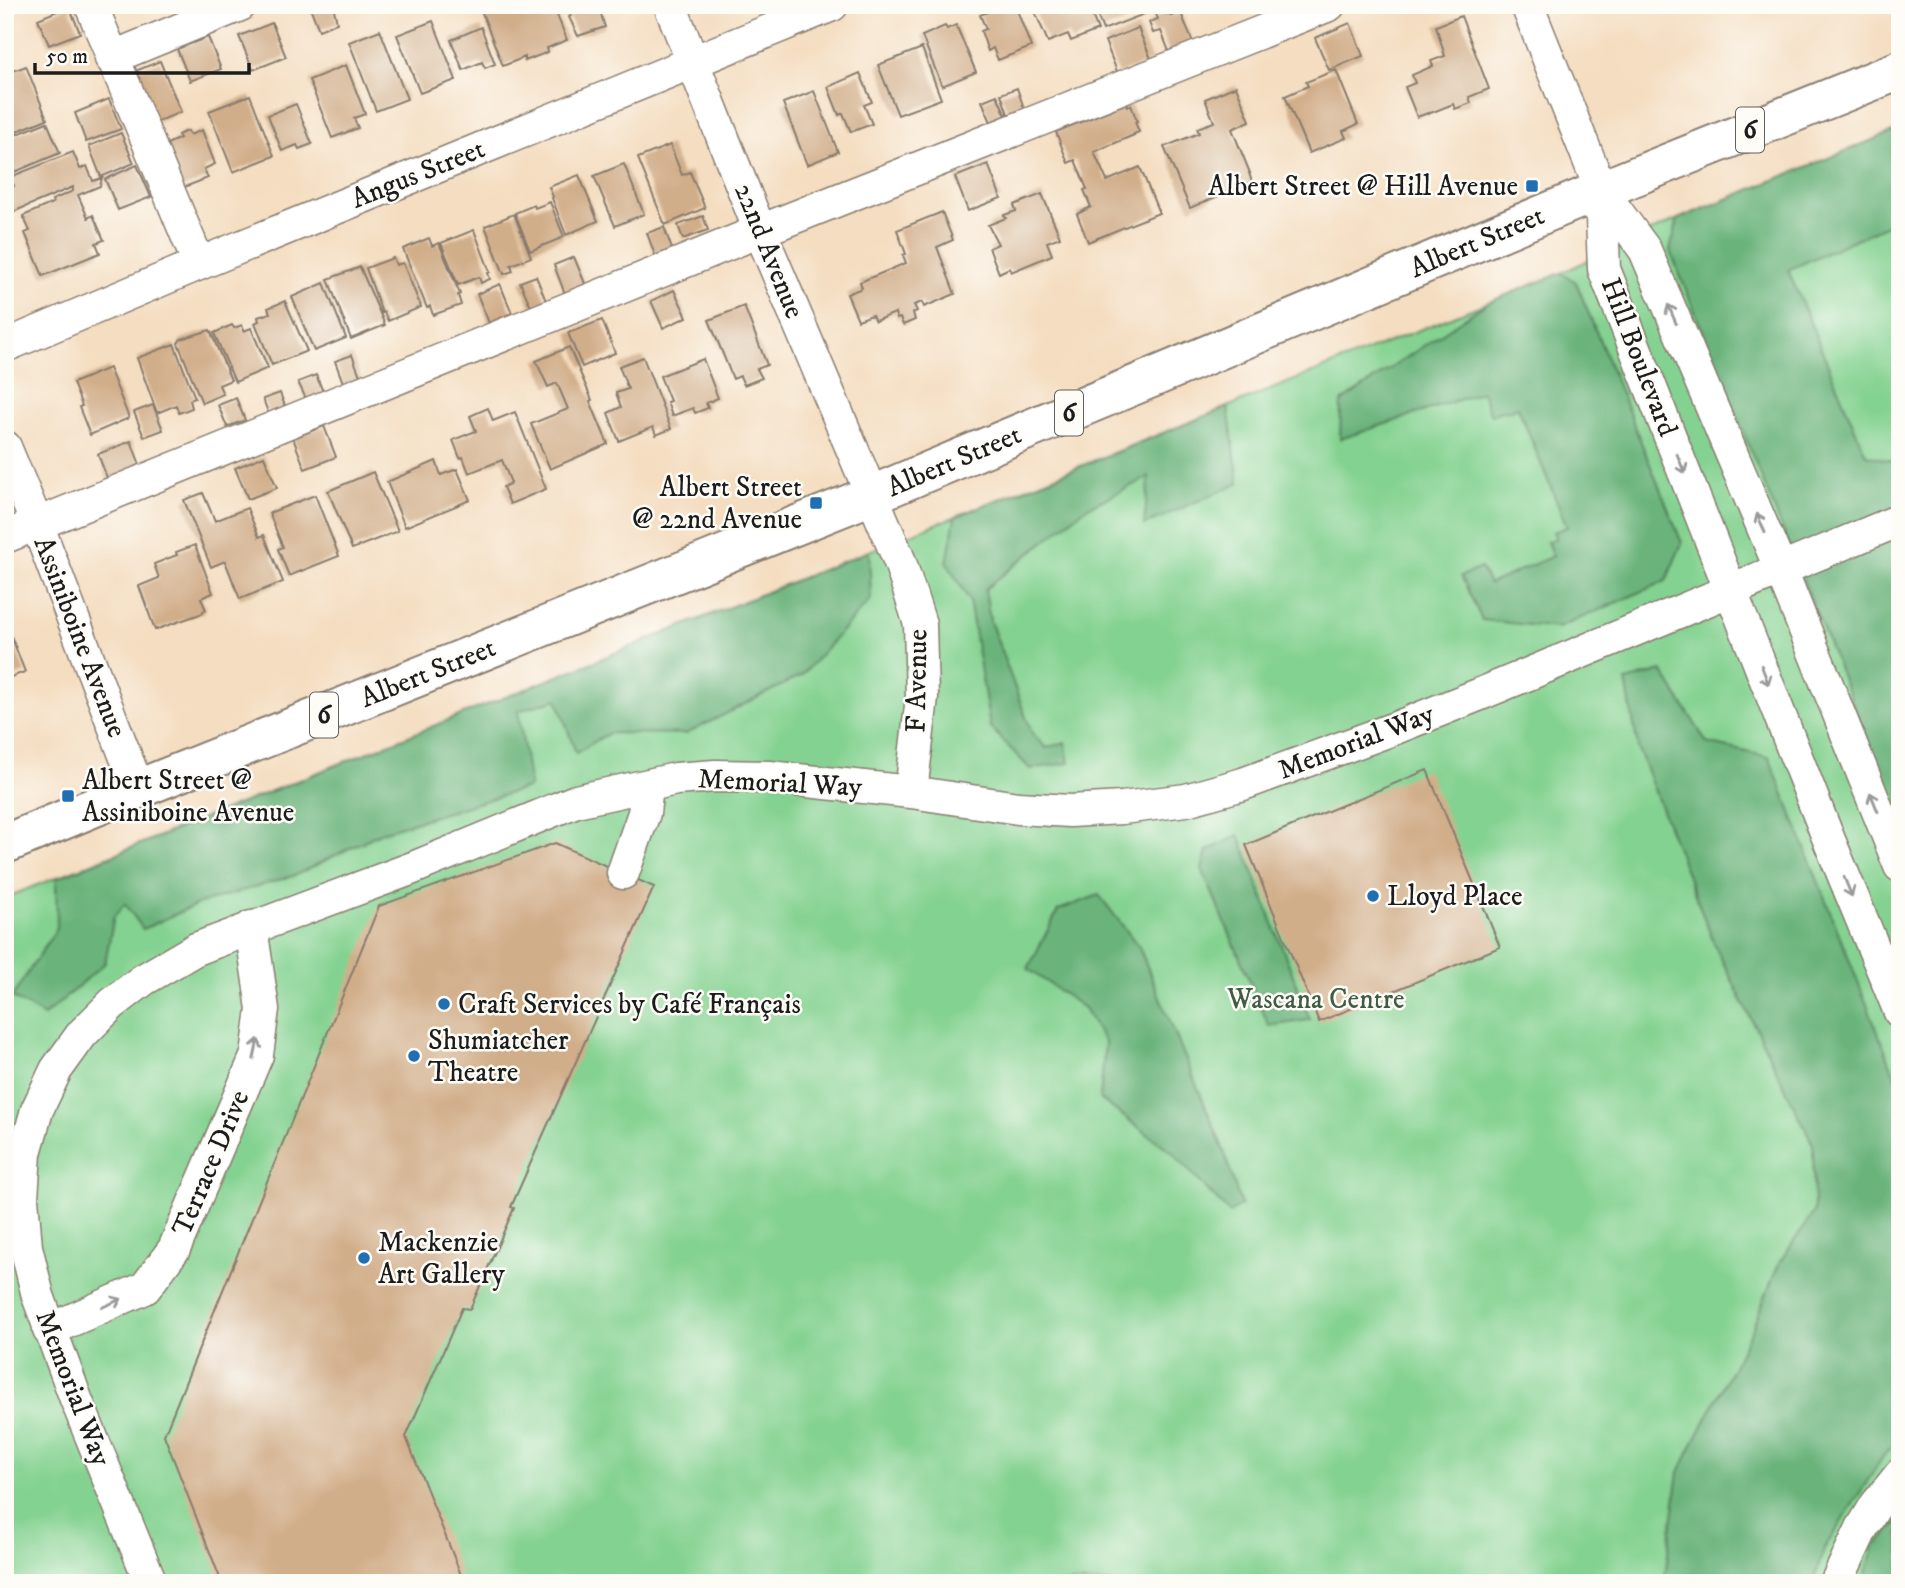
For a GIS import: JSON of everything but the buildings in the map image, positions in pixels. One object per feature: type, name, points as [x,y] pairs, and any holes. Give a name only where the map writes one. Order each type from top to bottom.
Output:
[{"type":"main road","name":"Albert Street","points":[[5,844],[872,495],[1601,190],[1900,70]]},
{"type":"street","points":[[91,5],[199,264]]},
{"type":"street","points":[[111,58],[240,5]]},
{"type":"street","name":"22nd Avenue","points":[[670,5],[760,231],[872,495]]},
{"type":"street","name":"Angus Street","points":[[5,346],[832,5]]},
{"type":"street","points":[[5,537],[760,231],[1329,5]]},
{"type":"street","points":[[1527,5],[1601,190]]},
{"type":"street","name":"Hill Boulevard","points":[[1601,190],[1645,250],[1781,570],[1900,866]]},
{"type":"street","name":"Hill Boulevard","points":[[1601,190],[1604,269],[1829,840],[1900,1012]]},
{"type":"street","name":"Assiniboine Avenue","points":[[5,447],[138,789]]},
{"type":"street","name":"F Avenue","points":[[872,495],[900,562],[920,624],[922,697],[911,792]]},
{"type":"street","name":"Memorial Way","points":[[150,1583],[49,1330],[26,1247],[22,1198],[25,1153],[37,1110],[56,1070],[82,1034],[112,1004],[143,980],[196,949],[413,868],[576,801],[676,779],[769,777],[911,792],[1018,808],[1069,811],[1186,800],[1244,784],[1393,729],[1900,520]]},
{"type":"street","points":[[623,873],[644,813],[647,786]]},
{"type":"street","name":"Terrace Drive","points":[[49,1330],[145,1288],[174,1249],[257,1055],[262,1009],[251,927]]},
{"type":"street","points":[[1836,1583],[1862,1528],[1900,1475]]},
{"type":"green space","name":"Wascana Centre","points":[[1900,129],[1900,1583],[5,1583],[5,898],[1561,273],[1678,219]]},
{"type":"green space","points":[[1900,129],[1900,219],[1788,270],[1866,455],[1900,463],[1900,821],[1670,250],[1678,219]]},
{"type":"green space","points":[[1561,273],[1576,282],[1682,543],[1666,581],[1558,628],[1482,620],[1461,576],[1481,568],[1489,584],[1553,556],[1547,542],[1556,538],[1553,532],[1567,527],[1518,407],[1491,415],[1482,392],[1340,439],[1341,402],[1487,303]]},
{"type":"green space","points":[[1228,407],[1239,483],[1144,525],[1149,477],[1086,508],[985,589],[990,621],[1032,733],[1046,748],[1065,742],[1069,763],[1030,769],[990,727],[969,600],[947,563],[955,517]]},
{"type":"green space","points":[[869,551],[871,599],[802,675],[686,734],[609,733],[576,753],[557,699],[518,711],[530,787],[382,832],[296,875],[198,904],[143,929],[125,904],[114,916],[105,963],[44,1016],[12,997],[57,928],[56,878]]},
{"type":"green space","points":[[1662,671],[1707,743],[1769,757],[1900,1088],[1900,1441],[1886,1452],[1824,1549],[1813,1583],[1664,1583],[1679,1472],[1752,1329],[1779,1263],[1814,1212],[1813,1144],[1715,946],[1638,748],[1626,681]]},
{"type":"green space","points":[[1239,835],[1310,1020],[1269,1026],[1202,869],[1207,851]]},
{"type":"green space","points":[[1099,895],[1139,947],[1224,1151],[1241,1205],[1229,1213],[1172,1152],[1100,1099],[1105,1042],[1084,1008],[1028,969],[1058,910]]},
{"type":"green space","points":[[1900,1520],[1900,1583],[1863,1583],[1874,1547]]},
{"type":"place","name":"Albert Street @ Hill Avenue","points":[[1532,186]]},
{"type":"place","name":"Albert Street @ 22nd Avenue","points":[[816,503]]},
{"type":"place","name":"Albert Street @ Assiniboine Avenue","points":[[68,796]]},
{"type":"place","name":"Lloyd Place","points":[[1373,896]]},
{"type":"place","name":"Craft Services by Café Français","points":[[444,1004]]},
{"type":"place","name":"Shumiatcher Theatre","points":[[414,1056]]},
{"type":"place","name":"Mackenzie Art Gallery","points":[[364,1258]]}]
